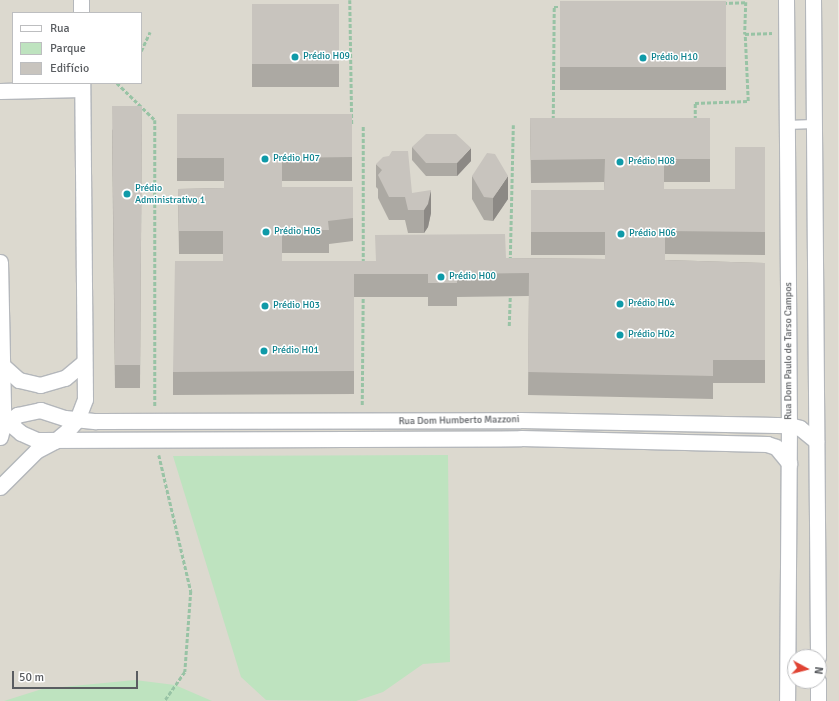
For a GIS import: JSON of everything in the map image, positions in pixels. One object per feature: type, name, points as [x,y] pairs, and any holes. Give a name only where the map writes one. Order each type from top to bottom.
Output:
[{"type":"street","points":[[81,0],[81,12]]},
{"type":"street","name":"Rua Dom Paulo de Tarso Campos","points":[[786,0],[789,425],[787,701]]},
{"type":"street","points":[[813,0],[818,649]]},
{"type":"street","points":[[0,91],[82,86],[83,363],[85,399],[77,420],[55,441],[36,451],[0,487]]},
{"type":"street","points":[[0,262],[3,411],[8,422],[2,430],[0,437]]},
{"type":"street","points":[[1,364],[19,380],[40,385],[65,378],[83,363]]},
{"type":"street","name":"Rua Dom Humberto Mazzoni","points":[[789,463],[776,447],[767,444],[521,438],[55,441],[37,440],[21,433],[8,422],[17,415],[40,410],[77,420],[96,421],[362,422],[520,420],[789,425],[800,428],[816,441]]},
{"type":"street","points":[[818,689],[818,701]]},
{"type":"lane","points":[[787,125],[814,124]]},
{"type":"path","points":[[350,0],[352,125]]},
{"type":"path","points":[[695,125],[695,103],[748,101],[746,2],[732,1],[721,3]]},
{"type":"path","points":[[553,125],[554,7],[569,7]]},
{"type":"path","points":[[142,49],[150,32]]},
{"type":"path","points":[[746,34],[786,32]]},
{"type":"path","points":[[118,84],[154,120],[155,421]]},
{"type":"path","points":[[363,125],[363,266]]},
{"type":"path","points":[[510,264],[513,125]]},
{"type":"path","points":[[509,326],[510,287]]},
{"type":"path","points":[[362,422],[363,289]]},
{"type":"path","points":[[155,441],[191,591],[185,672],[165,701]]},
{"type":"shaded area","points":[[0,0],[838,0],[839,701],[0,701]]},
{"type":"green space","points":[[448,455],[450,662],[423,664],[383,692],[356,701],[266,700],[241,677],[173,456]]},
{"type":"green space","points":[[135,680],[175,685],[212,701],[4,701],[42,689]]},
{"type":"building","name":"Prédio H10","points":[[560,1],[726,1],[726,67],[560,67]]},
{"type":"building","name":"Prédio H09","points":[[252,4],[339,4],[339,64],[252,64]]},
{"type":"building","points":[[112,106],[142,106],[140,365],[115,365]]},
{"type":"building","points":[[177,114],[352,114],[352,157],[282,158],[282,187],[353,187],[353,218],[328,221],[329,230],[282,230],[282,261],[376,261],[375,235],[505,234],[506,258],[605,259],[605,232],[531,232],[531,190],[604,190],[605,159],[531,160],[530,118],[710,118],[710,159],[664,159],[664,189],[735,189],[735,147],[765,147],[765,232],[665,231],[665,260],[765,263],[765,360],[713,360],[713,376],[528,372],[529,273],[457,274],[457,283],[428,283],[428,274],[354,274],[354,371],[173,372],[175,261],[223,261],[223,231],[179,231],[178,189],[224,188],[224,158],[177,158]]},
{"type":"building","points":[[426,134],[456,134],[471,148],[457,163],[426,163],[412,147]]},
{"type":"building","points":[[392,151],[408,151],[412,193],[431,190],[428,204],[424,210],[408,210],[405,197],[389,197],[378,175],[382,170],[376,164],[383,157],[389,156]]},
{"type":"building","points":[[487,153],[495,154],[508,176],[493,198],[484,197],[472,176]]},
{"type":"place","name":"Prédio H09","points":[[295,57]]},
{"type":"place","name":"Prédio H10","points":[[643,58]]},
{"type":"place","name":"Prédio H07","points":[[265,159]]},
{"type":"place","name":"Prédio H08","points":[[620,162]]},
{"type":"place","name":"Prédio Administrativo 1","points":[[127,194]]},
{"type":"place","name":"Prédio H05","points":[[266,232]]},
{"type":"place","name":"Prédio H06","points":[[621,234]]},
{"type":"place","name":"Prédio H00","points":[[441,277]]},
{"type":"place","name":"Prédio H04","points":[[620,304]]},
{"type":"place","name":"Prédio H03","points":[[265,306]]},
{"type":"place","name":"Prédio H02","points":[[620,335]]},
{"type":"place","name":"Prédio H01","points":[[264,351]]}]
